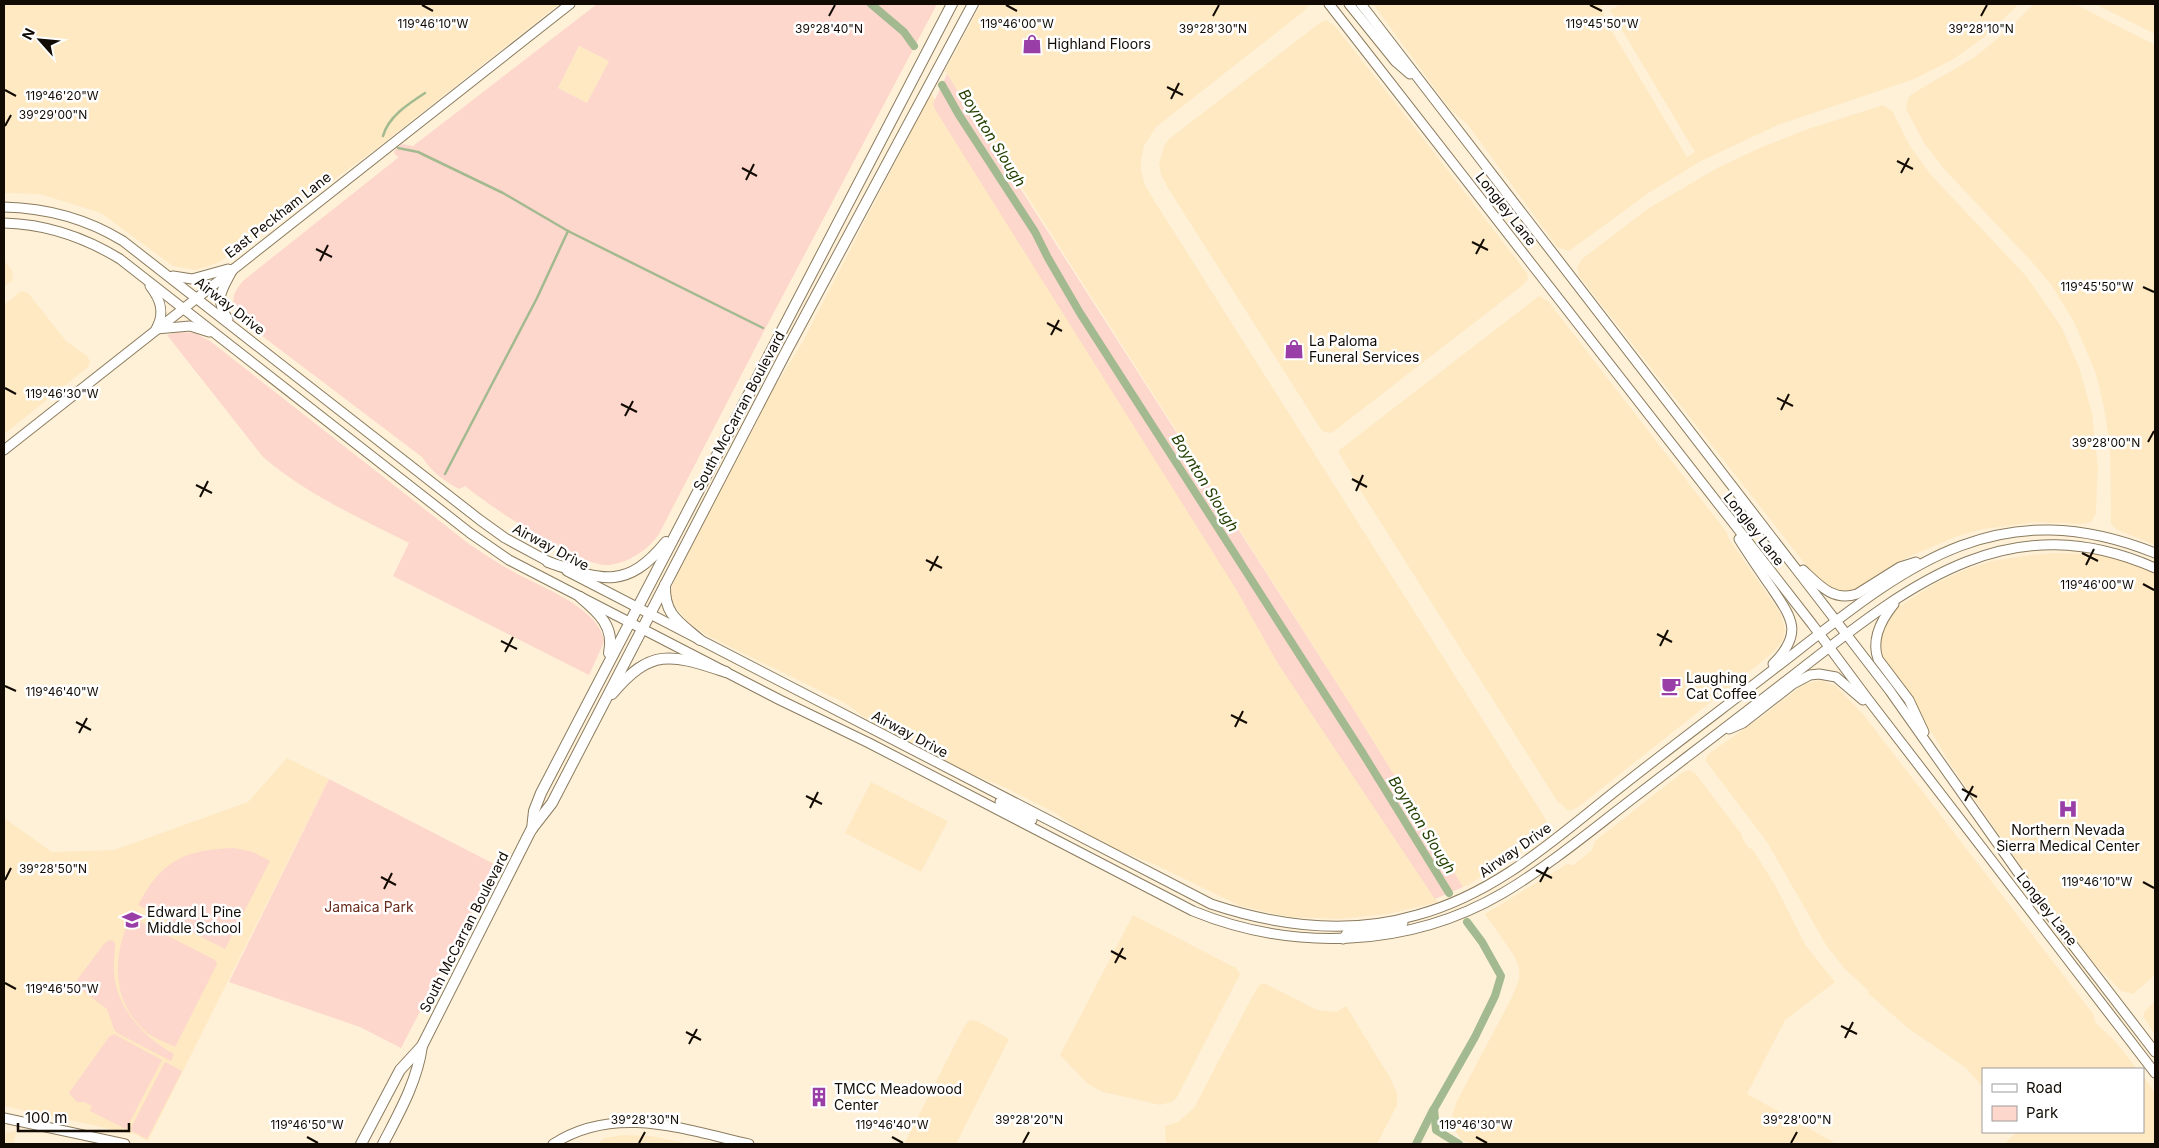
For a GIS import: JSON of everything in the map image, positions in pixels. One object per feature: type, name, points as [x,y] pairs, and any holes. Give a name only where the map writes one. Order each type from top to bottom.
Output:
[{"type":"main road","name":"East Peckham Lane","points":[[4,450],[235,266],[570,4]]},
{"type":"main road","name":"South McCarran Boulevard","points":[[532,830],[534,811],[541,793],[952,4]]},
{"type":"main road","name":"South McCarran Boulevard","points":[[361,1144],[400,1070],[422,1046],[532,830],[552,803],[665,582],[973,4]]},
{"type":"main road","name":"Longley Lane","points":[[1330,4],[1819,634],[2155,1073]]},
{"type":"main road","points":[[1348,4],[1395,61],[1426,87]]},
{"type":"main road","name":"Longley Lane","points":[[1361,4],[1846,634],[1928,744],[2029,888],[2155,1052]]},
{"type":"main road","points":[[844,243],[844,226],[880,157],[894,116]]},
{"type":"main road","name":"Airway Drive","points":[[4,207],[45,210],[88,223],[124,242],[505,538],[548,562],[1211,904],[1272,921],[1303,925],[1344,926],[1417,916],[1467,897],[1498,881],[1528,861],[1836,621],[1909,570],[1931,558]]},
{"type":"main road","points":[[4,223],[56,229],[89,242],[120,259],[222,338]]},
{"type":"main road","points":[[166,273],[179,278],[192,279],[235,266]]},
{"type":"main road","points":[[234,327],[224,314],[219,299],[235,266]]},
{"type":"main road","points":[[144,278],[156,294],[161,307],[161,318],[156,329],[194,326],[222,338]]},
{"type":"main road","name":"Airway Drive","points":[[222,338],[483,543],[509,560],[1051,836],[1178,904],[1208,917],[1246,928],[1287,936],[1343,939],[1383,936],[1426,926],[1468,910],[1502,893],[1572,845],[1846,634],[1904,593]]},
{"type":"main road","points":[[1729,519],[1734,532],[1785,607],[1792,625],[1792,634],[1786,649],[1752,686]]},
{"type":"main road","points":[[548,562],[594,577],[624,576],[652,558],[679,526]]},
{"type":"main road","points":[[1786,555],[1825,590],[1843,597],[1857,594],[1900,567],[1931,558],[1984,538],[2036,530],[2088,533],[2117,540],[2155,553]]},
{"type":"main road","points":[[1928,744],[1920,721],[1909,700],[1878,659],[1876,652],[1876,635],[1883,620],[1893,604],[1904,593],[1932,576],[1954,566],[1996,551],[2026,546],[2053,545],[2097,549],[2127,556],[2155,568]]},
{"type":"main road","points":[[665,582],[665,600],[669,611],[700,640]]},
{"type":"main road","points":[[580,597],[598,614],[610,632],[612,643],[607,664]]},
{"type":"main road","points":[[601,707],[633,672],[654,660],[671,657],[681,658],[726,672]]},
{"type":"main road","points":[[1720,732],[1743,723],[1801,679],[1818,674],[1836,677],[1844,682],[1884,720]]},
{"type":"main road","points":[[978,784],[999,801],[1046,828],[1051,836],[1061,834],[1109,858],[1135,866]]},
{"type":"main road","points":[[1343,939],[1347,933],[1396,926],[1417,916]]},
{"type":"main road","name":"South McCarran Boulevard","points":[[382,1144],[415,1078],[420,1064],[422,1046]]},
{"type":"main road","points":[[4,1118],[125,1144]]},
{"type":"main road","points":[[553,1144],[589,1127],[626,1121],[665,1124],[749,1144]]},
{"type":"shaded area","points":[[4,4],[559,4],[377,148],[238,250],[215,264],[195,270],[173,266],[101,213],[40,194],[4,193]]},
{"type":"shaded area","points":[[981,4],[1310,4],[1303,12],[1156,127],[1144,146],[1141,171],[1145,185],[1157,205],[1545,818],[1548,827],[1542,835],[1504,863],[1468,885],[1463,887],[1354,710],[1012,172],[945,71]]},
{"type":"shaded area","points":[[1373,4],[1600,4],[1607,23],[1687,157],[1695,152],[1610,10],[1621,4],[2019,4],[1983,38],[1952,60],[1914,79],[1778,125],[1701,161],[1650,192],[1569,251],[1557,247],[1468,125],[1450,109]]},
{"type":"shaded area","points":[[2034,4],[2075,4],[2155,45],[2155,545],[2117,530],[2111,524],[2110,446],[2104,408],[2096,374],[2074,322],[2052,286],[2032,262],[1944,169],[1924,143],[1906,109],[1908,98],[1912,94],[1975,57],[2008,30]]},
{"type":"shaded area","points":[[2095,4],[2155,4],[2155,34]]},
{"type":"shaded area","points":[[1326,20],[1335,26],[1419,133],[1527,273],[1528,279],[1523,285],[1333,432],[1329,433],[1322,431],[1168,188],[1161,175],[1159,164],[1164,146],[1169,139]]},
{"type":"shaded area","points":[[579,46],[609,61],[587,103],[558,88]]},
{"type":"shaded area","points":[[931,93],[1433,888],[1431,890],[1438,902],[1388,914],[1339,919],[1289,917],[1240,906],[1158,866],[1118,850],[1084,833],[1055,813],[1004,787],[962,770],[875,725],[845,703],[708,636],[688,622],[674,605],[671,592],[674,581],[773,390],[802,343]]},
{"type":"shaded area","points":[[1883,105],[1893,112],[1910,146],[1931,175],[2027,277],[2062,328],[2079,367],[2092,413],[2098,467],[2096,513],[2092,521],[2084,524],[2036,522],[1984,529],[1958,536],[1906,558],[1858,591],[1837,593],[1820,583],[1579,276],[1577,267],[1582,259],[1649,208],[1719,167],[1805,130]]},
{"type":"shaded area","points":[[4,260],[13,272],[12,281],[4,287]]},
{"type":"shaded area","points":[[21,291],[28,293],[66,341],[87,356],[90,361],[88,367],[4,434],[4,305]]},
{"type":"shaded area","points":[[1539,296],[1548,301],[1728,534],[1727,536],[1781,614],[1785,631],[1783,640],[1774,652],[1577,808],[1572,810],[1567,810],[1559,804],[1362,493],[1338,451]]},
{"type":"shaded area","name":"Northern Nevada Sierra Medical Center","points":[[2053,553],[2099,554],[2122,560],[2155,573],[2155,975],[2133,994],[2121,991],[2093,962],[2034,885],[1953,768],[1914,704],[1883,662],[1879,651],[1881,632],[1895,609],[1936,583],[1967,569],[1992,561]]},
{"type":"shaded area","points":[[1821,680],[1836,686],[1863,714],[2094,1015],[2095,1022],[2115,1041],[2136,1068],[1982,1068],[1982,1086],[1965,1067],[1909,1029],[1868,993],[1869,991],[1845,969],[1826,945],[1767,842],[1705,760],[1708,754],[1760,718],[1804,684]]},
{"type":"shaded area","name":"Edward L Pine Middle School","points":[[287,758],[329,779],[148,1141],[134,1134],[4,1106],[4,818],[52,852],[114,850],[248,802]]},
{"type":"shaded area","points":[[1690,770],[1696,774],[1742,835],[1748,847],[1753,850],[1775,885],[1806,946],[1835,982],[1785,1020],[1747,1094],[1837,1144],[1471,1144],[1462,1140],[1455,1131],[1452,1115],[1457,1101],[1511,999],[1519,980],[1519,967],[1513,954],[1485,914],[1567,864],[1573,865],[1592,850],[1595,841],[1683,772]]},
{"type":"shaded area","points":[[871,782],[948,821],[921,872],[845,833]]},
{"type":"shaded area","points":[[1133,915],[1236,968],[1240,974],[1177,1097],[1172,1102],[1160,1105],[1103,1092],[1088,1084],[1060,1055]]},
{"type":"shaded area","points":[[1264,983],[1317,1010],[1336,1012],[1346,1006],[1389,1076],[1397,1093],[1397,1105],[1377,1144],[1166,1144],[1165,1126],[1178,1122],[1194,1108],[1252,997],[1259,985]]},
{"type":"shaded area","points":[[2155,1001],[2155,1035],[2143,1016],[2145,1011]]},
{"type":"shaded area","points":[[970,1020],[977,1021],[1009,1039],[956,1144],[904,1144],[965,1025]]},
{"type":"shaded area","points":[[2144,1077],[2155,1093],[2155,1144],[2004,1144],[2016,1133],[2144,1133]]},
{"type":"shaded area","points":[[16,1131],[14,1144],[4,1144],[4,1133]]},
{"type":"shaded area","points":[[624,1135],[651,1136],[690,1144],[598,1144],[604,1138]]},
{"type":"green space","points":[[597,4],[937,4],[659,534],[655,540],[637,555],[623,562],[608,565],[594,563],[577,556],[535,534],[465,486],[459,489],[448,483],[422,457],[257,332],[235,308],[233,302],[234,295],[244,280],[399,157],[395,155],[394,151],[402,144],[413,146]],"holes":[[[579,46],[609,61],[587,103],[558,88]]]},
{"type":"green space","points":[[947,74],[1354,710],[1463,887],[1435,899],[1277,662],[1236,589],[936,111],[933,104]]},
{"type":"green space","points":[[177,332],[195,333],[210,341],[469,544],[506,568],[567,599],[580,609],[592,619],[600,630],[604,642],[589,675],[393,576],[409,543],[315,494],[263,457],[167,335]]},
{"type":"green space","name":"Jamaica Park","points":[[329,779],[496,865],[401,1048],[360,1027],[229,982]]},
{"type":"green space","points":[[233,848],[253,852],[270,861],[225,949],[138,905],[156,878],[165,868],[176,861],[187,855],[216,849]]},
{"type":"green space","points":[[131,917],[215,960],[217,964],[175,1047],[145,1031],[134,1019],[121,991],[118,977],[120,946]]},
{"type":"green space","points":[[109,940],[115,944],[114,969],[116,985],[126,1010],[142,1031],[174,1054],[171,1061],[117,1033],[107,1009],[74,984]]},
{"type":"green space","points":[[114,1034],[162,1060],[126,1129],[90,1111],[92,1106],[84,1102],[77,1102],[69,1093],[109,1037]]},
{"type":"green space","points":[[165,1062],[182,1071],[147,1139],[132,1131],[131,1128]]},
{"type":"waterway","name":"Boynton Slough","points":[[871,4],[904,32],[914,46]]},
{"type":"waterway","name":"Boynton Slough","points":[[942,85],[959,115],[1035,232],[1080,313],[1362,752],[1449,893]]},
{"type":"waterway","points":[[383,136],[394,117],[425,93]]},
{"type":"waterway","points":[[398,148],[418,152],[503,193],[568,231],[763,328]]},
{"type":"waterway","points":[[445,474],[537,298],[568,231]]},
{"type":"waterway","points":[[1459,1144],[1436,1130],[1434,1109],[1475,1037],[1495,996],[1501,976],[1482,942],[1467,922]]},
{"type":"waterway","points":[[1416,1144],[1433,1110]]},
{"type":"place","name":"Highland Floors","points":[[1032,44]]},
{"type":"place","name":"La Paloma Funeral Services","points":[[1294,349]]},
{"type":"place","name":"Laughing Cat Coffee","points":[[1671,686]]},
{"type":"place","name":"Northern Nevada Sierra Medical Center","points":[[2068,809]]},
{"type":"place","name":"Edward L Pine Middle School","points":[[132,920]]},
{"type":"place","name":"TMCC Meadowood Center","points":[[819,1097]]}]
